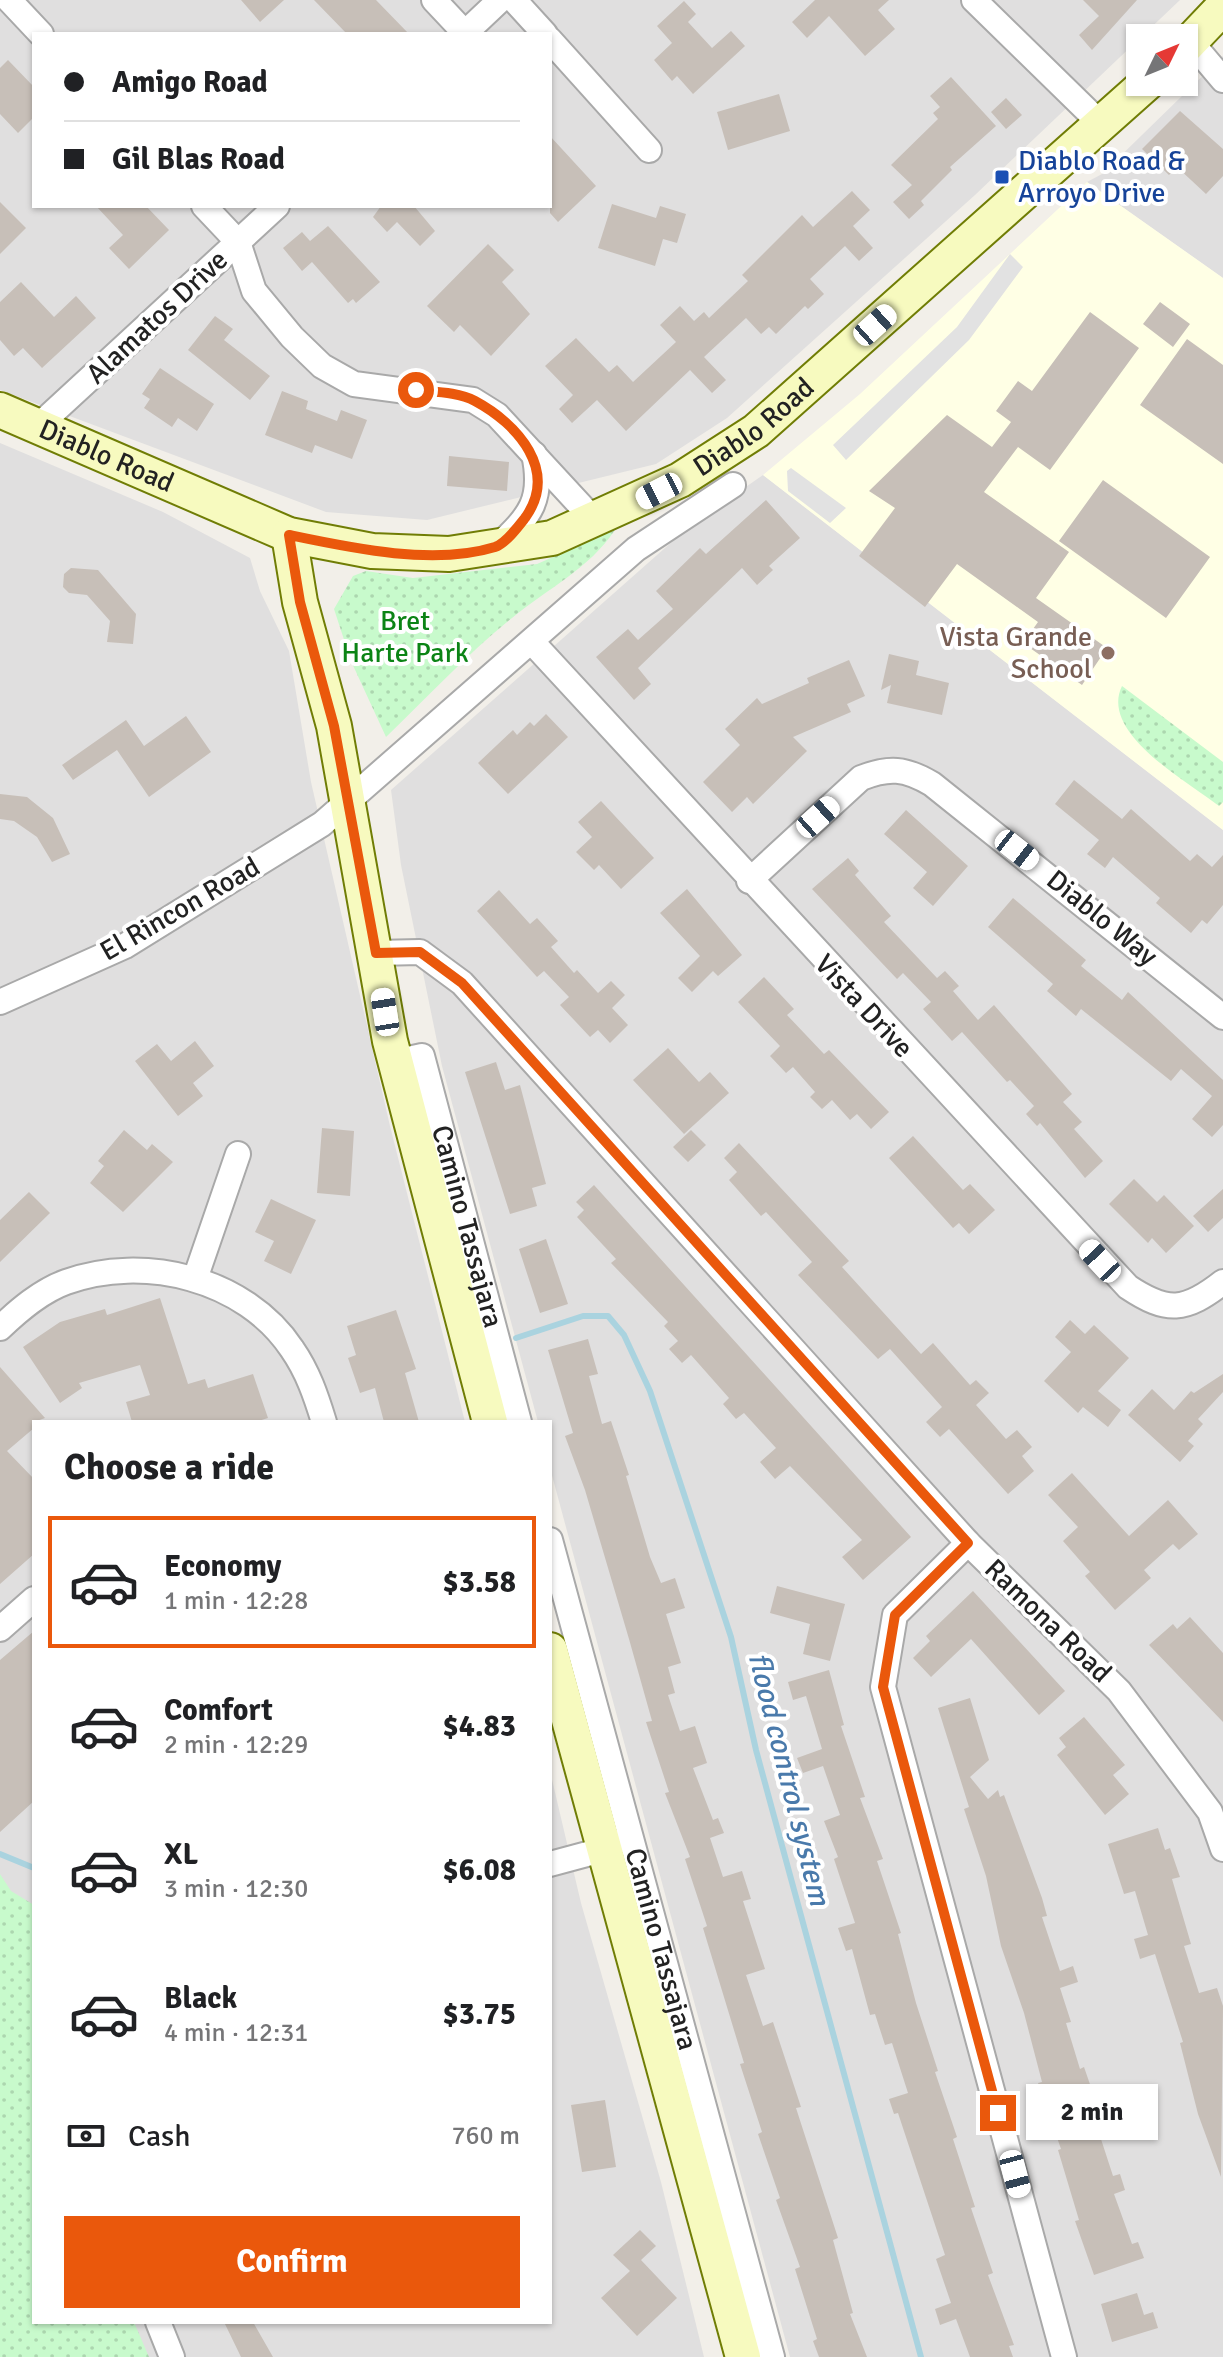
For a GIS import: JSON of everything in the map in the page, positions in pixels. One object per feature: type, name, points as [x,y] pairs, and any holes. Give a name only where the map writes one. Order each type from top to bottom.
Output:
[{"type":"street","points":[[9,0],[39,32]]},
{"type":"street","points":[[434,0],[463,32]]},
{"type":"street","points":[[467,32],[500,0]]},
{"type":"street","points":[[514,0],[543,32]]},
{"type":"street","points":[[974,0],[1102,125]]},
{"type":"street","points":[[1198,33],[1223,7]]},
{"type":"street","points":[[552,42],[649,150]]},
{"type":"street","points":[[1198,56],[1223,80]]},
{"type":"street","name":"Diablo Road","points":[[0,410],[289,535],[372,551],[449,554],[552,538],[680,480],[756,431],[1133,96]]},
{"type":"street","points":[[206,208],[238,242],[254,291],[292,337],[322,366],[354,384],[473,400],[497,415],[594,520]]},
{"type":"street","name":"Alamatos Drive","points":[[36,428],[275,208]]},
{"type":"street","points":[[498,546],[518,527],[537,495],[538,475],[534,454]]},
{"type":"street","name":"El Rincon Road","points":[[0,1002],[125,946],[322,824],[636,549],[733,485]]},
{"type":"street","name":"Camino Tassajara","points":[[289,535],[300,602],[334,726],[395,1062],[489,1420]]},
{"type":"street","name":"Vista Drive","points":[[532,642],[749,881],[1128,1287],[1155,1305],[1170,1307],[1184,1304],[1223,1282]]},
{"type":"street","name":"Diablo Way","points":[[749,881],[861,778],[882,770],[900,769],[932,784],[1223,1017]]},
{"type":"street","name":"Ramona Road","points":[[376,953],[420,952],[462,983],[968,1543],[1119,1691],[1210,1812],[1223,1849]]},
{"type":"street","name":"Camino Tassajara","points":[[395,1062],[422,1056],[518,1420]]},
{"type":"street","points":[[195,1279],[238,1154]]},
{"type":"street","points":[[0,1328],[45,1292],[83,1277],[122,1270],[158,1271],[195,1279],[225,1292],[261,1315],[291,1346],[313,1385],[323,1420]]},
{"type":"street","points":[[968,1543],[895,1615],[883,1687],[1064,2357]]},
{"type":"street","name":"Camino Tassajara","points":[[552,1549],[616,1843],[743,2357]]},
{"type":"street","points":[[0,1629],[32,1601]]},
{"type":"street","name":"Camino Tassajara","points":[[552,1656],[616,1843],[772,2357]]},
{"type":"street","points":[[552,1863],[616,1843]]},
{"type":"street","points":[[159,2324],[172,2357]]},
{"type":"shaded area","points":[[0,0],[1180,0],[1155,24],[1126,24],[1126,51],[975,195],[727,418],[656,464],[427,520],[326,512],[0,390]]},
{"type":"shaded area","points":[[1223,56],[1223,278],[1087,182],[1102,174],[1182,96],[1198,96],[1198,80]]},
{"type":"shaded area","name":"Vista Grande School","points":[[1087,182],[1223,278],[1223,830],[763,475],[860,394]]},
{"type":"shaded area","points":[[1010,254],[1023,267],[969,340],[846,460],[833,445],[957,327]]},
{"type":"shaded area","points":[[0,443],[163,512],[250,558],[260,591],[289,651],[311,782],[390,1126],[464,1420],[32,1420],[32,2324],[552,2324],[552,1780],[581,1903],[661,2182],[704,2357],[0,2357]]},
{"type":"shaded area","points":[[791,468],[846,508],[830,523],[788,491],[787,471]]},
{"type":"shaded area","points":[[763,475],[1223,830],[1223,2357],[790,2357],[552,1475],[552,1420],[537,1420],[442,1066],[401,865],[391,790],[691,525]]},
{"type":"green space","name":"Bret Harte Park","points":[[615,530],[593,556],[479,646],[386,737],[351,661],[334,609],[353,576],[366,571],[413,578],[537,564]]},
{"type":"green space","points":[[1122,686],[1223,762],[1223,802],[1219,806],[1168,769],[1134,738],[1123,721],[1118,704]]},
{"type":"green space","points":[[0,1874],[11,1891],[32,1904],[32,2324],[135,2324],[149,2357],[0,2357]]},
{"type":"building","points":[[241,0],[284,0],[260,22]]},
{"type":"building","points":[[314,0],[376,0],[407,32],[345,32]]},
{"type":"building","points":[[815,0],[889,0],[878,10],[895,29],[865,56],[829,16],[807,38],[792,22]]},
{"type":"building","points":[[1083,0],[1137,0],[1092,50],[1079,35],[1099,16]]},
{"type":"building","points":[[684,1],[696,14],[688,22],[712,48],[731,31],[745,46],[693,94],[677,76],[672,81],[654,60],[672,43],[657,26]]},
{"type":"building","points":[[8,60],[32,85],[32,119],[18,133],[0,114],[0,68]]},
{"type":"building","points":[[951,77],[996,126],[950,167],[952,170],[921,201],[924,205],[909,219],[893,202],[912,185],[891,165],[938,119],[933,113],[940,107],[930,96]]},
{"type":"building","points":[[779,94],[790,131],[728,150],[717,112]]},
{"type":"building","points":[[1006,98],[1022,115],[1006,129],[991,112]]},
{"type":"building","points":[[1180,111],[1223,149],[1223,176],[1206,194],[1177,167],[1169,175],[1142,149]]},
{"type":"building","points":[[552,138],[596,186],[558,222],[550,213]]},
{"type":"building","points":[[852,191],[870,210],[853,226],[873,248],[859,261],[845,246],[810,279],[824,294],[808,309],[805,306],[776,334],[769,327],[761,334],[746,318],[704,357],[726,380],[712,393],[690,370],[626,431],[597,400],[572,423],[559,409],[573,395],[545,366],[576,338],[609,372],[617,365],[633,382],[676,342],[660,325],[680,306],[694,321],[704,312],[709,318],[748,281],[742,275],[802,215],[813,227]]},
{"type":"building","points":[[0,202],[26,228],[0,254]]},
{"type":"building","points":[[612,204],[656,218],[660,206],[686,214],[677,243],[663,239],[655,266],[598,248]]},
{"type":"building","points":[[98,208],[148,208],[169,230],[129,269],[109,248],[123,235]]},
{"type":"building","points":[[380,208],[416,208],[435,231],[420,246],[397,222],[387,232],[373,217]]},
{"type":"building","points":[[328,226],[380,282],[356,303],[353,299],[348,303],[312,262],[302,271],[283,248],[302,232],[310,241]]},
{"type":"building","points":[[488,244],[514,270],[502,282],[530,314],[491,356],[460,325],[454,332],[427,306]]},
{"type":"building","points":[[21,282],[54,317],[76,296],[96,318],[42,368],[23,348],[14,356],[0,340],[0,302]]},
{"type":"building","points":[[1160,302],[1190,324],[1173,347],[1143,324]]},
{"type":"building","points":[[1090,312],[1139,348],[1050,470],[1018,447],[984,492],[1069,552],[1036,598],[1107,648],[1082,685],[1023,643],[1038,622],[957,564],[925,607],[859,556],[895,508],[869,491],[947,415],[992,447],[1011,422],[996,411],[1018,381],[1032,391]]},
{"type":"building","points":[[215,316],[233,329],[224,340],[270,376],[250,400],[188,350]]},
{"type":"building","points":[[1187,339],[1223,365],[1223,464],[1140,405]]},
{"type":"building","points":[[160,368],[214,404],[197,431],[178,418],[172,427],[144,408],[150,399],[142,394]]},
{"type":"building","points":[[282,391],[308,401],[306,409],[337,421],[341,410],[367,420],[352,459],[315,445],[312,453],[265,435]]},
{"type":"building","points":[[449,456],[509,462],[507,491],[447,486]]},
{"type":"building","points":[[1103,480],[1210,557],[1166,618],[1059,541]]},
{"type":"building","points":[[766,500],[800,538],[769,566],[773,570],[757,585],[742,568],[638,668],[651,684],[634,700],[596,657],[628,629],[638,640],[673,609],[656,591],[700,548],[706,554]]},
{"type":"building","points":[[71,568],[98,570],[136,614],[133,644],[107,642],[110,621],[87,595],[69,593],[63,587],[64,574]]},
{"type":"building","points":[[889,654],[919,661],[916,675],[949,683],[942,715],[887,703],[891,685],[881,690]]},
{"type":"building","points":[[849,660],[865,696],[847,704],[851,712],[793,737],[807,751],[753,804],[747,797],[732,812],[703,782],[740,745],[725,729],[757,698],[762,704],[809,683],[807,678]]},
{"type":"building","points":[[546,714],[568,737],[508,794],[478,763],[513,730],[517,735],[530,722],[534,726]]},
{"type":"building","points":[[186,716],[211,752],[149,797],[117,750],[73,780],[62,765],[126,720],[144,746]]},
{"type":"building","points":[[1074,780],[1122,819],[1131,809],[1190,861],[1197,854],[1212,867],[1223,855],[1223,905],[1207,924],[1202,920],[1191,933],[1156,903],[1160,898],[1113,857],[1105,868],[1087,854],[1099,840],[1055,804]]},
{"type":"building","points":[[0,794],[27,797],[53,818],[70,854],[52,862],[37,837],[14,821],[0,819]]},
{"type":"building","points":[[601,801],[654,858],[621,889],[599,865],[594,870],[576,852],[592,837],[578,822]]},
{"type":"building","points":[[906,810],[968,866],[933,906],[913,888],[927,872],[884,834]]},
{"type":"building","points":[[848,858],[859,871],[855,875],[891,916],[884,922],[937,978],[945,971],[959,986],[953,991],[978,1020],[994,1005],[1072,1094],[1063,1102],[1082,1122],[1074,1129],[1103,1161],[1085,1178],[1040,1123],[1037,1126],[1026,1114],[1034,1106],[1010,1080],[1007,1082],[962,1032],[952,1041],[923,1009],[931,1002],[903,973],[897,979],[812,889]]},
{"type":"building","points":[[687,889],[742,955],[718,976],[713,971],[692,992],[678,978],[700,956],[660,913]]},
{"type":"building","points":[[499,890],[530,924],[537,918],[558,941],[551,947],[574,973],[577,970],[598,993],[611,981],[625,995],[612,1008],[628,1025],[610,1043],[598,1030],[590,1037],[560,1005],[569,997],[544,971],[537,977],[477,911]]},
{"type":"building","points":[[1013,898],[1086,960],[1081,966],[1122,1000],[1128,992],[1223,1080],[1223,1125],[1212,1137],[1192,1119],[1212,1096],[1181,1069],[1171,1081],[1081,1009],[1076,1016],[1047,991],[1053,984],[988,927]]},
{"type":"building","points":[[764,977],[794,1009],[787,1015],[824,1054],[829,1050],[889,1112],[871,1129],[857,1114],[850,1120],[832,1100],[822,1109],[810,1097],[815,1092],[793,1067],[786,1073],[770,1056],[780,1046],[738,1002]]},
{"type":"building","points":[[195,1041],[214,1066],[193,1083],[203,1096],[178,1116],[135,1061],[157,1044],[171,1061]]},
{"type":"building","points":[[668,1048],[699,1082],[710,1072],[729,1093],[684,1134],[633,1080]]},
{"type":"building","points":[[496,1062],[505,1090],[520,1085],[546,1184],[532,1188],[537,1206],[510,1214],[465,1072]]},
{"type":"building","points":[[322,1128],[354,1131],[350,1196],[317,1193]]},
{"type":"building","points":[[124,1130],[147,1150],[152,1144],[173,1162],[123,1212],[90,1183],[104,1166],[98,1161]]},
{"type":"building","points":[[691,1130],[706,1145],[688,1162],[673,1147]]},
{"type":"building","points":[[913,1136],[963,1190],[970,1184],[995,1210],[969,1234],[959,1223],[953,1228],[889,1158]]},
{"type":"building","points":[[739,1143],[849,1261],[842,1267],[921,1354],[933,1343],[970,1385],[976,1380],[989,1393],[976,1405],[1006,1439],[1017,1430],[1032,1447],[1022,1456],[1034,1471],[1008,1494],[949,1429],[940,1437],[926,1422],[942,1407],[890,1349],[878,1359],[798,1275],[812,1262],[766,1212],[761,1216],[729,1180],[737,1172],[724,1158]]},
{"type":"building","points":[[1134,1179],[1157,1202],[1164,1195],[1194,1226],[1166,1253],[1152,1238],[1148,1243],[1109,1204]]},
{"type":"building","points":[[594,1185],[911,1537],[863,1580],[842,1557],[862,1540],[790,1466],[775,1479],[760,1462],[776,1448],[744,1413],[736,1419],[723,1404],[729,1398],[691,1355],[682,1363],[669,1349],[678,1341],[664,1326],[668,1322],[611,1263],[616,1259],[577,1217],[584,1210],[576,1202]]},
{"type":"building","points":[[1223,1189],[1223,1218],[1208,1232],[1193,1216]]},
{"type":"building","points":[[29,1192],[50,1213],[0,1262],[0,1220]]},
{"type":"building","points":[[271,1199],[316,1220],[291,1274],[264,1261],[274,1241],[255,1232]]},
{"type":"building","points":[[546,1239],[568,1304],[540,1313],[519,1249]]},
{"type":"building","points":[[160,1298],[188,1384],[205,1379],[208,1388],[253,1374],[268,1418],[131,1420],[126,1402],[150,1395],[140,1365],[79,1383],[82,1388],[60,1403],[23,1347],[60,1322],[105,1309],[107,1315]]},
{"type":"building","points":[[396,1310],[416,1369],[405,1373],[418,1420],[383,1420],[375,1388],[360,1393],[348,1358],[356,1355],[347,1326]]},
{"type":"building","points":[[1070,1320],[1085,1334],[1094,1325],[1129,1358],[1098,1391],[1121,1410],[1108,1427],[1083,1407],[1078,1413],[1044,1381],[1071,1352],[1055,1337]]},
{"type":"building","points":[[588,1339],[598,1374],[589,1376],[602,1424],[611,1421],[629,1475],[626,1476],[650,1557],[661,1583],[675,1578],[685,1608],[666,1614],[681,1663],[668,1667],[675,1693],[668,1695],[680,1731],[695,1726],[707,1763],[693,1768],[713,1820],[718,1818],[724,1833],[710,1838],[723,1877],[742,1871],[751,1899],[743,1901],[765,1969],[746,1975],[763,2026],[773,2022],[801,2107],[796,2108],[838,2238],[833,2240],[853,2313],[850,2314],[867,2357],[819,2357],[813,2341],[817,2339],[795,2269],[800,2267],[776,2200],[780,2198],[758,2134],[762,2132],[740,2064],[744,2063],[703,1928],[707,1926],[685,1859],[690,1857],[665,1793],[669,1792],[646,1722],[652,1721],[585,1490],[565,1436],[573,1433],[548,1350]]},
{"type":"building","points":[[0,1367],[45,1418],[32,1420],[32,1430],[7,1451],[32,1477],[32,1556],[0,1584]]},
{"type":"building","points":[[1223,1374],[1223,1392],[1198,1419],[1203,1424],[1188,1441],[1194,1446],[1180,1462],[1128,1415],[1152,1389],[1174,1410],[1191,1391],[1194,1393]]},
{"type":"building","points":[[1072,1473],[1129,1536],[1168,1500],[1198,1534],[1179,1550],[1173,1544],[1144,1570],[1151,1578],[1115,1610],[1085,1576],[1090,1572],[1063,1541],[1078,1527],[1048,1495]]},
{"type":"building","points":[[777,1586],[845,1604],[830,1661],[803,1654],[810,1624],[770,1613]]},
{"type":"building","points":[[973,1591],[1065,1691],[1039,1715],[971,1639],[931,1677],[913,1658],[930,1641],[926,1636]]},
{"type":"building","points":[[1190,1617],[1223,1653],[1223,1722],[1149,1645],[1173,1624],[1177,1629]]},
{"type":"building","points":[[32,1633],[32,1803],[0,1832],[0,1660]]},
{"type":"building","points":[[829,1670],[844,1725],[841,1726],[865,1797],[860,1798],[883,1859],[877,1861],[901,1933],[898,1934],[916,2003],[938,2071],[935,2072],[957,2137],[953,2139],[975,2207],[971,2208],[993,2273],[988,2275],[1014,2345],[1009,2346],[1013,2357],[970,2357],[956,2319],[940,2325],[935,2309],[951,2303],[936,2259],[945,2255],[898,2113],[894,2114],[889,2099],[908,2093],[892,2043],[885,2045],[875,2014],[870,2015],[852,1949],[846,1951],[838,1928],[855,1923],[834,1859],[838,1857],[824,1821],[840,1815],[823,1766],[803,1773],[797,1758],[822,1749],[806,1696],[793,1700],[788,1682]]},
{"type":"building","points":[[970,1698],[989,1760],[970,1777],[988,1799],[998,1790],[1000,1797],[1004,1795],[1042,1898],[1047,1916],[1042,1917],[1060,1971],[1073,1966],[1078,1982],[1060,1988],[1071,2022],[1066,2023],[1080,2069],[1084,2067],[1093,2093],[1087,2096],[1113,2176],[1120,2174],[1125,2190],[1114,2194],[1132,2244],[1138,2242],[1144,2258],[1094,2275],[1075,2221],[1079,2220],[1058,2150],[1061,2149],[1038,2083],[1042,2082],[1024,2013],[1001,1946],[986,1876],[964,1809],[969,1807],[938,1708]]},
{"type":"building","points":[[1084,1717],[1125,1765],[1113,1775],[1129,1794],[1105,1815],[1057,1755],[1066,1747],[1059,1738]]},
{"type":"building","points":[[1158,1828],[1165,1850],[1170,1848],[1180,1877],[1172,1879],[1191,1944],[1184,1946],[1199,1993],[1217,1988],[1223,2006],[1221,2177],[1198,2114],[1180,2043],[1183,2042],[1155,1954],[1140,1959],[1134,1939],[1148,1935],[1135,1891],[1124,1894],[1108,1844]]},
{"type":"building","points":[[605,2100],[616,2167],[582,2172],[571,2105]]},
{"type":"building","points":[[640,2230],[656,2246],[641,2260],[677,2298],[637,2336],[601,2298],[630,2271],[613,2255]]},
{"type":"building","points":[[1137,2293],[1144,2315],[1153,2312],[1158,2328],[1112,2342],[1101,2304]]},
{"type":"building","points":[[225,2324],[254,2324],[273,2357],[241,2357]]},
{"type":"waterway","name":"flood control system","points":[[516,1338],[583,1316],[608,1316],[624,1335],[650,1391],[731,1637],[756,1750],[921,2357]]},
{"type":"waterway","points":[[0,1854],[32,1867]]},
{"type":"place","name":"Diablo Road & Arroyo Drive","points":[[1002,177]]},
{"type":"place","name":"Vista Grande School","points":[[1108,653]]},
{"type":"route","points":[[416,390],[473,400],[497,415],[534,454],[538,475],[537,495],[518,527],[498,546],[449,554],[372,551],[289,535],[300,602],[334,726],[376,953],[420,952],[462,983],[968,1543],[895,1615],[883,1687],[998,2113]]}]
